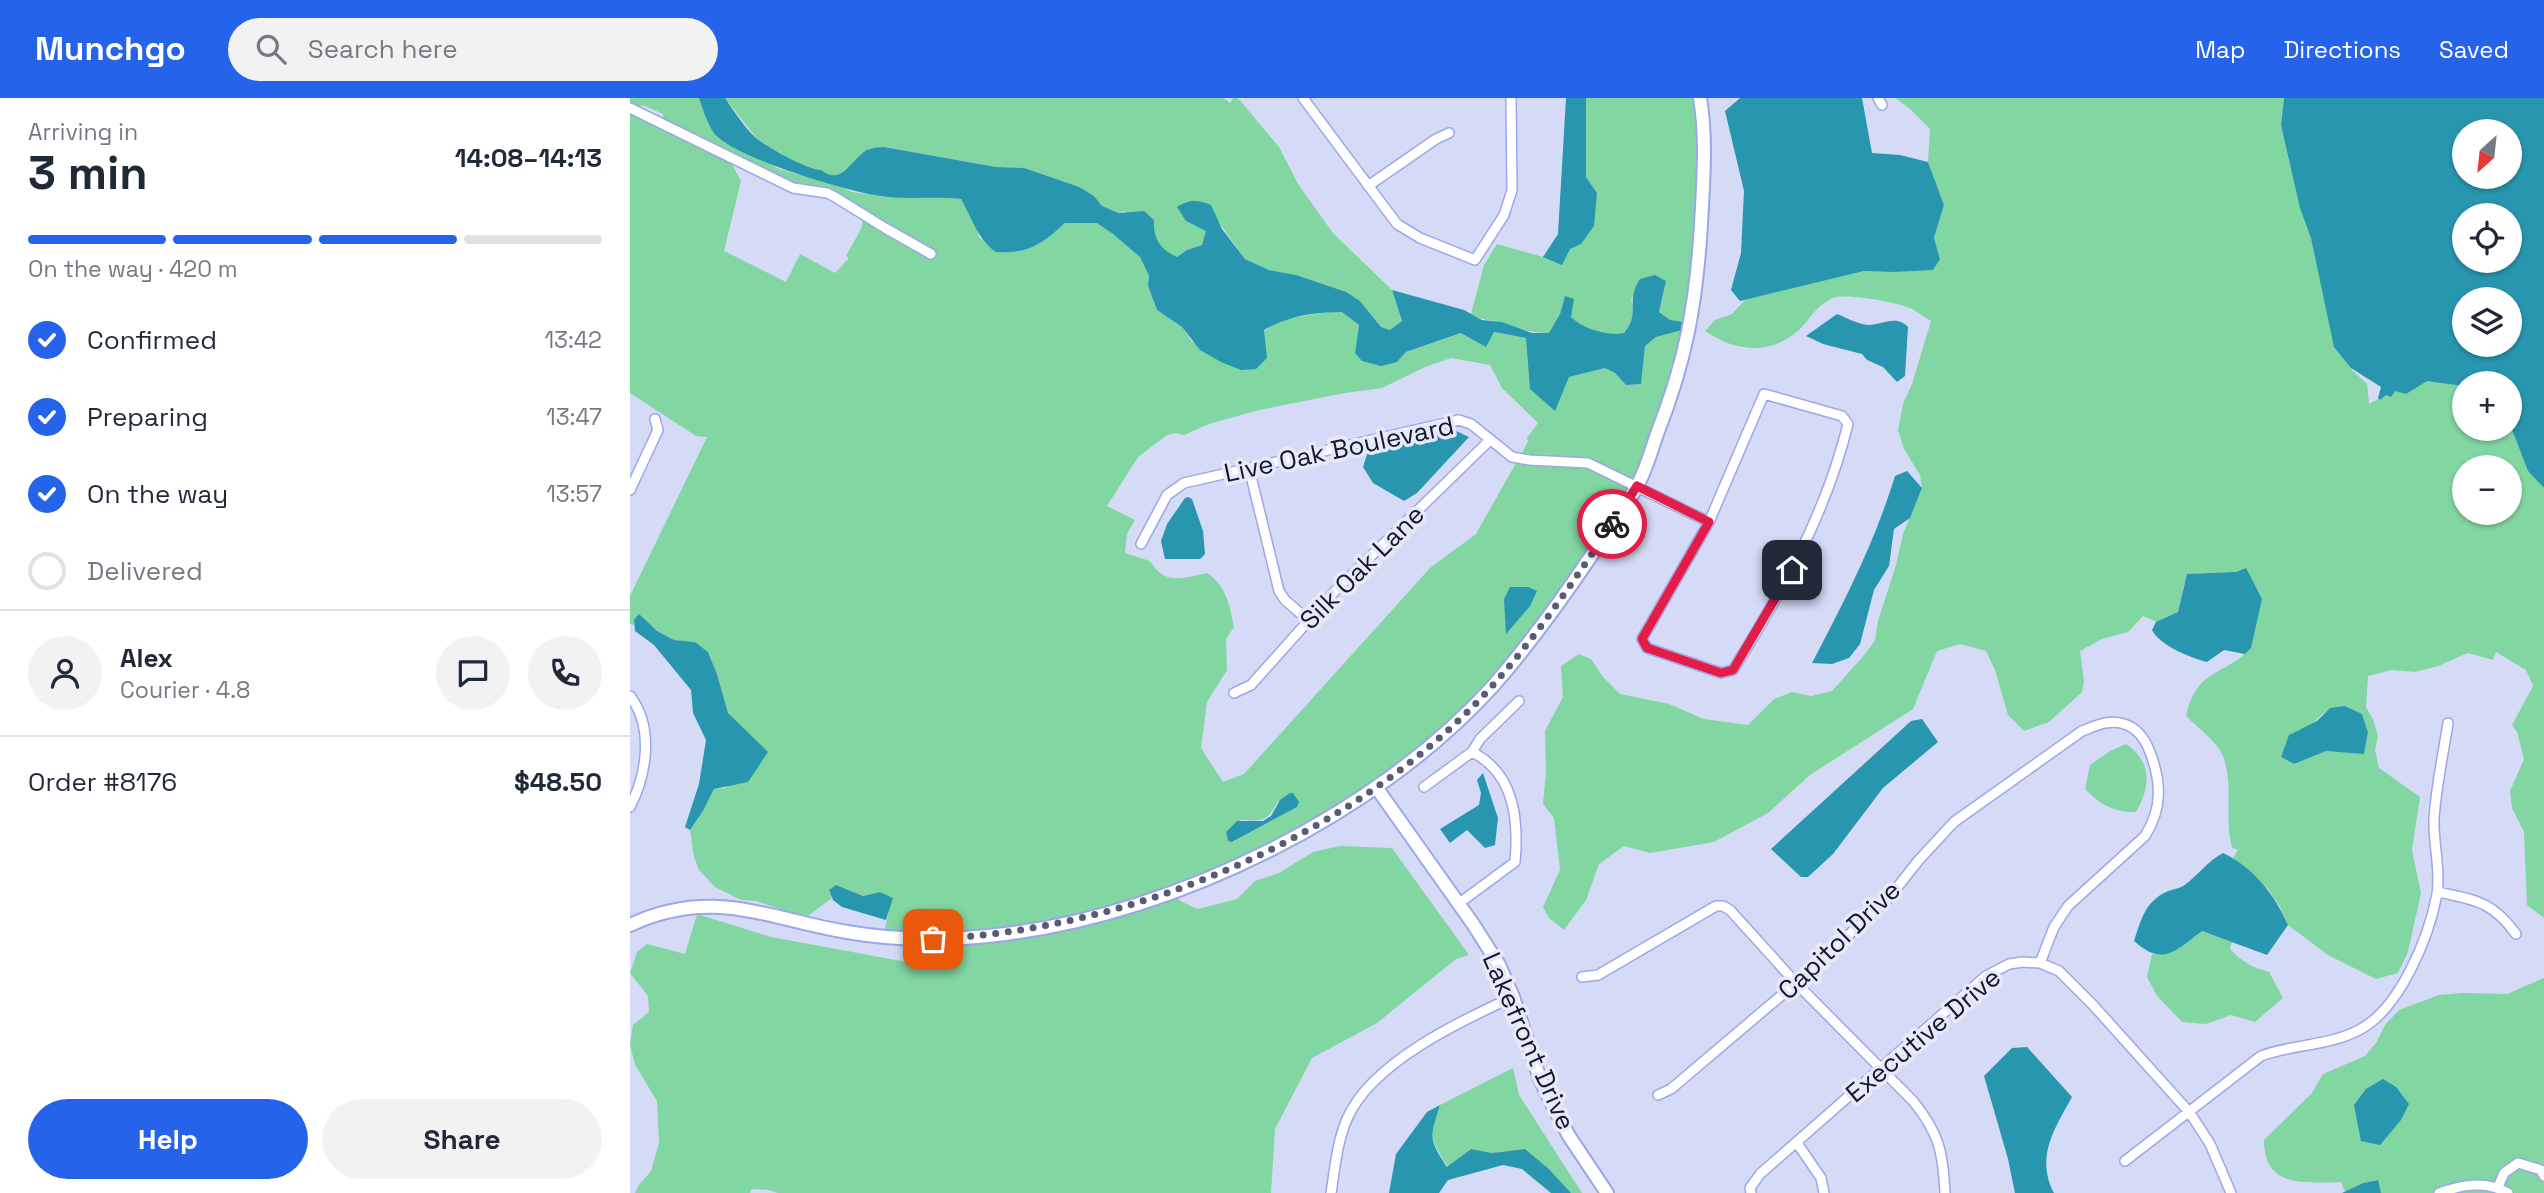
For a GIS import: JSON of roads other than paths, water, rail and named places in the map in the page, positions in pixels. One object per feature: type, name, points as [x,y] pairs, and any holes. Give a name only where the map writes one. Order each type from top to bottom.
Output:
[{"type":"street","points":[[1303,98],[1397,224],[1407,232],[1475,260],[1504,215],[1512,190],[1511,98]]},
{"type":"street","points":[[631,923],[676,909],[719,905],[843,931],[898,939],[965,938],[1035,929],[1115,910],[1192,885],[1288,839],[1376,787],[1455,722],[1493,685],[1570,587],[1637,486],[1675,387],[1688,338],[1698,283],[1703,182],[1700,98]]},
{"type":"street","points":[[630,108],[793,188],[827,193],[931,254]]},
{"type":"street","points":[[1368,186],[1436,139],[1449,134]]},
{"type":"street","points":[[1764,394],[1842,416],[1848,424],[1839,461],[1805,546],[1778,597],[1733,670],[1721,673],[1647,648],[1642,639],[1709,522],[1764,394]]},
{"type":"street","points":[[630,490],[658,430],[655,419]]},
{"type":"street","name":"Live Oak Boulevard","points":[[1141,544],[1167,495],[1184,483],[1451,420],[1471,424],[1512,457],[1588,463],[1709,522]]},
{"type":"street","name":"Silk Oak Lane","points":[[1234,694],[1251,685],[1335,591],[1490,440]]},
{"type":"street","points":[[1249,468],[1279,591],[1285,600],[1308,620]]},
{"type":"street","points":[[630,696],[643,719],[646,745],[640,779],[630,807]]},
{"type":"street","points":[[1424,787],[1472,752],[1480,739],[1519,701]]},
{"type":"street","name":"Capitol Drive","points":[[1658,1095],[1671,1089],[1796,984],[1888,899],[1954,822],[2081,731],[2110,723],[2125,724],[2143,736],[2158,775],[2160,797],[2151,827],[2145,836],[2068,906],[2054,927],[2040,963]]},
{"type":"street","points":[[2125,1161],[2261,1056],[2283,1048],[2338,1039],[2362,1029],[2401,988],[2415,964],[2438,892],[2434,821],[2448,723]]},
{"type":"street","points":[[1458,904],[1515,862],[1517,841],[1512,798],[1504,778],[1484,757],[1472,752]]},
{"type":"street","name":"Lakefront Drive","points":[[1376,787],[1487,944],[1513,997],[1553,1107],[1607,1193]]},
{"type":"street","points":[[2438,892],[2480,901],[2502,916],[2516,934]]},
{"type":"street","points":[[1582,977],[1598,975],[1716,906],[1730,910],[1796,984],[1913,1101],[1935,1130],[1944,1158],[1945,1193]]},
{"type":"street","points":[[2040,963],[2059,971],[2094,1005],[2190,1113],[2210,1144],[2231,1193]]},
{"type":"street","name":"Executive Drive","points":[[1751,1193],[1750,1188],[1754,1181],[1986,976],[2008,964],[2040,963]]},
{"type":"street","points":[[1331,1193],[1340,1140],[1348,1117],[1364,1093],[1402,1058],[1460,1022],[1513,997]]},
{"type":"street","points":[[1797,1143],[1817,1170],[1825,1193]]},
{"type":"street","points":[[2498,1187],[2504,1173],[2518,1163],[2540,1170],[2544,1176]]},
{"type":"street","points":[[2438,1193],[2462,1184],[2498,1187],[2508,1193]]},
{"type":"water","points":[[699,98],[725,98],[756,138],[807,167],[828,174],[841,174],[867,150],[882,147],[996,167],[1024,168],[1079,187],[1094,196],[1102,206],[1119,213],[1144,211],[1154,220],[1159,243],[1177,257],[1202,245],[1206,231],[1186,221],[1177,207],[1190,202],[1206,203],[1211,205],[1222,229],[1245,259],[1269,270],[1296,275],[1346,292],[1360,301],[1381,327],[1390,330],[1402,321],[1392,290],[1464,310],[1482,320],[1502,322],[1532,333],[1549,333],[1560,314],[1565,296],[1574,299],[1571,317],[1582,325],[1603,332],[1624,333],[1632,319],[1634,294],[1640,279],[1655,275],[1666,281],[1659,312],[1670,320],[1684,322],[1682,330],[1656,337],[1645,346],[1641,384],[1626,385],[1615,373],[1605,368],[1569,377],[1555,411],[1530,389],[1526,338],[1494,332],[1486,347],[1461,333],[1406,352],[1397,362],[1381,366],[1362,361],[1355,353],[1359,325],[1342,312],[1302,316],[1282,321],[1264,330],[1267,358],[1256,369],[1241,370],[1200,350],[1182,327],[1157,310],[1148,286],[1149,276],[1140,257],[1097,223],[1065,223],[1034,246],[1017,251],[996,252],[980,235],[961,199],[890,197],[864,193],[818,181],[766,162],[725,142],[714,133]]},
{"type":"water","points":[[1566,98],[1586,98],[1586,177],[1597,193],[1594,226],[1581,244],[1570,249],[1562,265],[1543,257],[1558,234]]},
{"type":"water","points":[[1740,98],[1862,98],[1872,153],[1900,155],[1928,162],[1944,205],[1934,238],[1940,259],[1933,270],[1864,271],[1740,301],[1731,290],[1741,253],[1744,191],[1725,111]]},
{"type":"water","points":[[2284,98],[2544,98],[2544,488],[2528,471],[2517,441],[2522,441],[2522,371],[2452,371],[2452,384],[2427,381],[2406,394],[2395,391],[2391,397],[2386,395],[2380,400],[2378,398],[2381,387],[2351,368],[2334,347],[2311,238],[2300,208],[2281,125]]},
{"type":"water","points":[[1837,314],[1866,325],[1899,321],[1908,327],[1905,376],[1897,382],[1883,367],[1867,360],[1862,354],[1823,344],[1806,336]]},
{"type":"water","points":[[1454,430],[1469,437],[1417,493],[1404,501],[1373,483],[1363,467],[1369,448]]},
{"type":"water","points":[[1907,471],[1922,488],[1910,518],[1894,529],[1889,566],[1874,590],[1860,644],[1849,658],[1832,664],[1812,663],[1868,548],[1895,476]]},
{"type":"water","points":[[1188,497],[1192,499],[1203,531],[1205,554],[1200,559],[1165,559],[1161,541],[1167,524]]},
{"type":"water","points":[[2246,568],[2262,599],[2251,648],[2245,654],[2224,650],[2207,662],[2176,650],[2156,636],[2152,630],[2156,622],[2178,612],[2187,574],[2236,572]]},
{"type":"water","points":[[1510,587],[1528,587],[1537,591],[1530,606],[1506,634],[1504,599]]},
{"type":"water","points":[[639,614],[657,631],[674,640],[695,642],[708,652],[728,713],[768,752],[748,782],[714,789],[690,830],[685,827],[699,784],[706,740],[693,713],[691,690],[654,645],[635,631],[634,620]]},
{"type":"water","points":[[2345,706],[2362,714],[2368,732],[2364,754],[2326,751],[2294,764],[2281,757],[2289,735],[2317,721],[2330,708]]},
{"type":"water","points":[[1922,719],[1938,742],[1883,788],[1833,854],[1808,877],[1801,877],[1771,849],[1911,721]]},
{"type":"water","points":[[1483,773],[1498,818],[1495,845],[1485,848],[1467,830],[1450,843],[1440,829],[1479,805],[1481,793],[1477,780]]},
{"type":"water","points":[[1293,793],[1299,802],[1297,807],[1232,842],[1228,841],[1226,832],[1237,821],[1263,821],[1271,816],[1280,800]]},
{"type":"water","points":[[2223,853],[2244,866],[2262,883],[2277,903],[2288,925],[2267,955],[2202,931],[2176,950],[2161,955],[2144,949],[2134,941],[2145,912],[2153,901],[2166,892],[2184,886]]},
{"type":"water","points":[[836,885],[863,896],[880,892],[893,898],[886,920],[842,907],[833,900],[829,890]]},
{"type":"water","points":[[2027,1047],[2072,1097],[2054,1132],[2047,1155],[2046,1167],[2054,1193],[2015,1193],[1984,1076],[2012,1048]]},
{"type":"water","points":[[2383,1079],[2396,1087],[2409,1104],[2401,1120],[2380,1145],[2361,1141],[2354,1105],[2366,1089]]},
{"type":"water","points":[[1440,1105],[1433,1138],[1436,1150],[1447,1167],[1471,1149],[1492,1153],[1525,1149],[1549,1169],[1571,1193],[1551,1193],[1522,1169],[1503,1165],[1448,1180],[1439,1193],[1389,1193],[1396,1154],[1427,1112]]},
{"type":"water","points":[[2378,1180],[2381,1193],[2342,1193],[2363,1183]]}]
